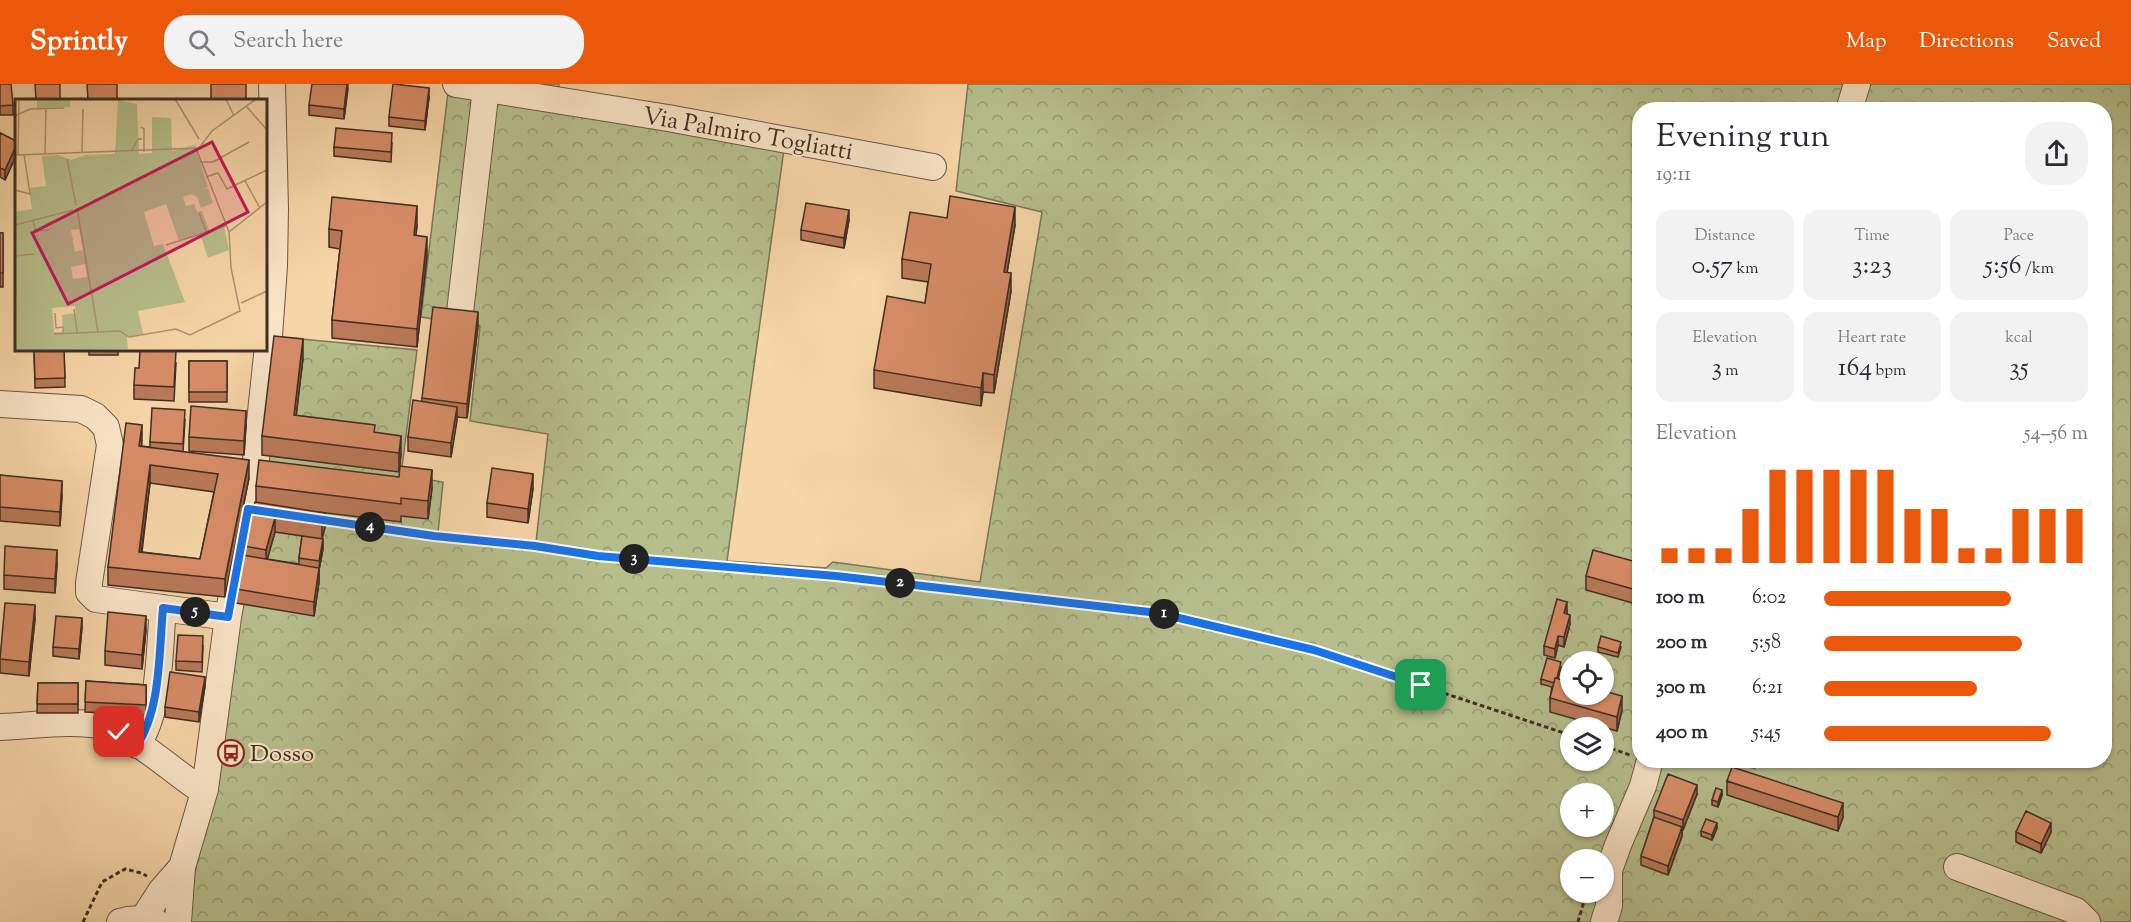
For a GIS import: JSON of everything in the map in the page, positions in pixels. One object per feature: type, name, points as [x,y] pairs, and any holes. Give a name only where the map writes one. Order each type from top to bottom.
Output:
[{"type":"street","points":[[178,922],[182,867],[205,789],[228,617],[267,470],[269,336],[275,208],[272,84]]},
{"type":"street","name":"Via Palmiro Togliatti","points":[[456,84],[680,120],[933,167]]},
{"type":"street","points":[[1851,102],[1857,84]]},
{"type":"street","points":[[460,312],[486,88]]},
{"type":"street","points":[[0,404],[81,409],[95,416],[106,427],[110,445],[88,583],[89,592],[96,599],[228,617]]},
{"type":"street","points":[[137,745],[150,721],[154,705],[163,608]]},
{"type":"street","points":[[0,727],[83,723],[104,726],[119,732],[197,787],[205,789]]},
{"type":"street","points":[[1610,917],[1609,870],[1643,786],[1641,768]]},
{"type":"street","points":[[140,921],[182,867]]},
{"type":"street","points":[[1957,867],[2076,911],[2087,922]]},
{"type":"path","points":[[312,519],[434,536],[535,546],[598,556],[836,576],[1158,613],[1314,650],[1560,732]]},
{"type":"path","points":[[1614,749],[1632,755]]},
{"type":"path","points":[[1578,922],[1583,903]]},
{"type":"green space","points":[[449,84],[559,84],[556,108],[784,149],[727,561],[826,568],[833,562],[980,582],[1042,212],[956,191],[968,84],[2131,84],[2131,922],[185,922],[210,807],[255,516],[325,526],[326,515],[255,505],[280,337],[417,350],[401,475],[443,482],[438,533],[536,542],[548,434],[470,421],[480,326],[421,317]]},
{"type":"building","points":[[0,84],[11,84],[13,105],[0,106]]},
{"type":"building","points":[[35,84],[60,84],[60,99],[36,99]]},
{"type":"building","points":[[87,84],[117,84],[117,99],[88,99]]},
{"type":"building","points":[[211,84],[246,84],[246,99],[211,99]]},
{"type":"building","points":[[312,84],[347,84],[344,109],[309,105]]},
{"type":"building","points":[[393,84],[429,88],[425,121],[389,117]]},
{"type":"building","points":[[336,128],[392,133],[391,152],[334,147]]},
{"type":"building","points":[[0,133],[15,140],[15,148],[5,170],[0,168]]},
{"type":"building","points":[[950,196],[1015,207],[1004,272],[1011,273],[994,375],[983,373],[981,388],[874,370],[887,296],[925,303],[931,264],[902,259],[910,212],[947,218]]},
{"type":"building","points":[[332,197],[417,206],[414,235],[427,237],[417,329],[332,320],[342,231],[329,229]]},
{"type":"building","points":[[806,203],[849,210],[844,238],[801,230]]},
{"type":"building","points":[[0,233],[3,233],[3,273],[0,273]]},
{"type":"building","points":[[433,307],[478,312],[467,404],[422,398]]},
{"type":"building","points":[[274,336],[303,339],[294,415],[375,425],[374,432],[401,436],[399,453],[262,436]]},
{"type":"building","points":[[34,351],[64,351],[65,378],[35,379]]},
{"type":"building","points":[[140,351],[176,351],[174,387],[134,385],[135,368],[139,368]]},
{"type":"building","points":[[189,361],[227,361],[227,392],[189,392]]},
{"type":"building","points":[[413,400],[457,407],[451,443],[408,437]]},
{"type":"building","points":[[191,406],[246,411],[244,441],[189,437]]},
{"type":"building","points":[[152,408],[185,410],[183,444],[150,442]]},
{"type":"building","points":[[126,423],[142,425],[139,446],[249,460],[225,579],[108,567]],"holes":[[[150,465],[218,474],[200,559],[139,552]]]},
{"type":"building","points":[[259,460],[399,477],[400,466],[432,470],[428,501],[401,498],[401,504],[256,486]]},
{"type":"building","points":[[492,468],[533,474],[528,509],[487,503]]},
{"type":"building","points":[[0,475],[62,481],[60,512],[0,507]]},
{"type":"building","points":[[255,502],[325,513],[322,525],[275,518],[266,550],[244,546]]},
{"type":"building","points":[[302,536],[323,539],[319,561],[299,558]]},
{"type":"building","points":[[5,546],[57,550],[55,579],[4,575]]},
{"type":"building","points":[[1593,550],[1632,561],[1632,589],[1586,576]]},
{"type":"building","points":[[242,555],[319,568],[314,602],[236,589]]},
{"type":"building","points":[[1557,599],[1567,602],[1564,613],[1570,615],[1564,637],[1558,636],[1555,649],[1544,646]]},
{"type":"building","points":[[5,603],[35,605],[29,662],[0,659]]},
{"type":"building","points":[[108,612],[146,616],[142,655],[105,651]]},
{"type":"building","points":[[56,616],[82,618],[79,649],[53,647]]},
{"type":"building","points":[[178,635],[203,636],[202,662],[176,661]]},
{"type":"building","points":[[1601,636],[1621,642],[1618,653],[1598,647]]},
{"type":"building","points":[[1547,658],[1560,662],[1554,683],[1541,679]]},
{"type":"building","points":[[170,672],[205,677],[199,712],[165,707]]},
{"type":"building","points":[[1555,678],[1560,679],[1560,701],[1550,698]]},
{"type":"building","points":[[86,681],[146,685],[146,705],[85,702]]},
{"type":"building","points":[[38,683],[78,683],[78,704],[37,704]]},
{"type":"building","points":[[1614,694],[1622,696],[1617,717],[1575,705],[1614,705]]},
{"type":"building","points":[[1732,768],[1735,768],[1843,803],[1838,817],[1727,781]]},
{"type":"building","points":[[1668,774],[1697,785],[1683,820],[1654,810]]},
{"type":"building","points":[[1716,788],[1722,790],[1718,802],[1712,800]]},
{"type":"building","points":[[2026,811],[2051,823],[2041,844],[2016,832]]},
{"type":"building","points":[[1654,817],[1682,827],[1668,866],[1641,856]]},
{"type":"building","points":[[1706,819],[1717,823],[1712,835],[1701,831]]},
{"type":"place","name":"Dosso","points":[[231,753]]},
{"type":"route","points":[[119,732],[137,745],[150,721],[154,705],[163,608],[228,617],[248,509],[434,536],[535,546],[598,556],[836,576],[1158,613],[1314,650],[1421,685]]}]
